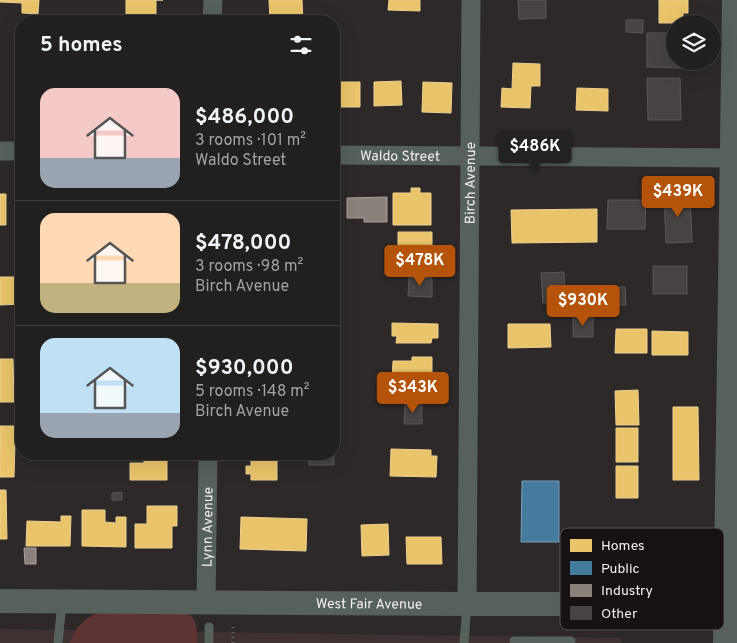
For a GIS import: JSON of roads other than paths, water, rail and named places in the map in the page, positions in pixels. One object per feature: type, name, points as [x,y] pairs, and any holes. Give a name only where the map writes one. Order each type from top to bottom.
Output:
[{"type":"street","points":[[212,15],[213,0]]},
{"type":"street","name":"Birch Avenue","points":[[466,604],[468,156],[471,0]]},
{"type":"street","points":[[725,643],[731,604],[734,0]]},
{"type":"street","points":[[0,151],[15,151]]},
{"type":"street","name":"Waldo Street","points":[[340,155],[734,158]]},
{"type":"street","name":"Lynn Avenue","points":[[206,602],[208,460]]},
{"type":"street","name":"West Fair Avenue","points":[[0,600],[560,604]]},
{"type":"lane","points":[[58,643],[62,601]]},
{"type":"lane","points":[[464,643],[466,604]]},
{"type":"lane","points":[[209,627],[210,643]]},
{"type":"lane","points":[[514,641],[571,641]]}]
